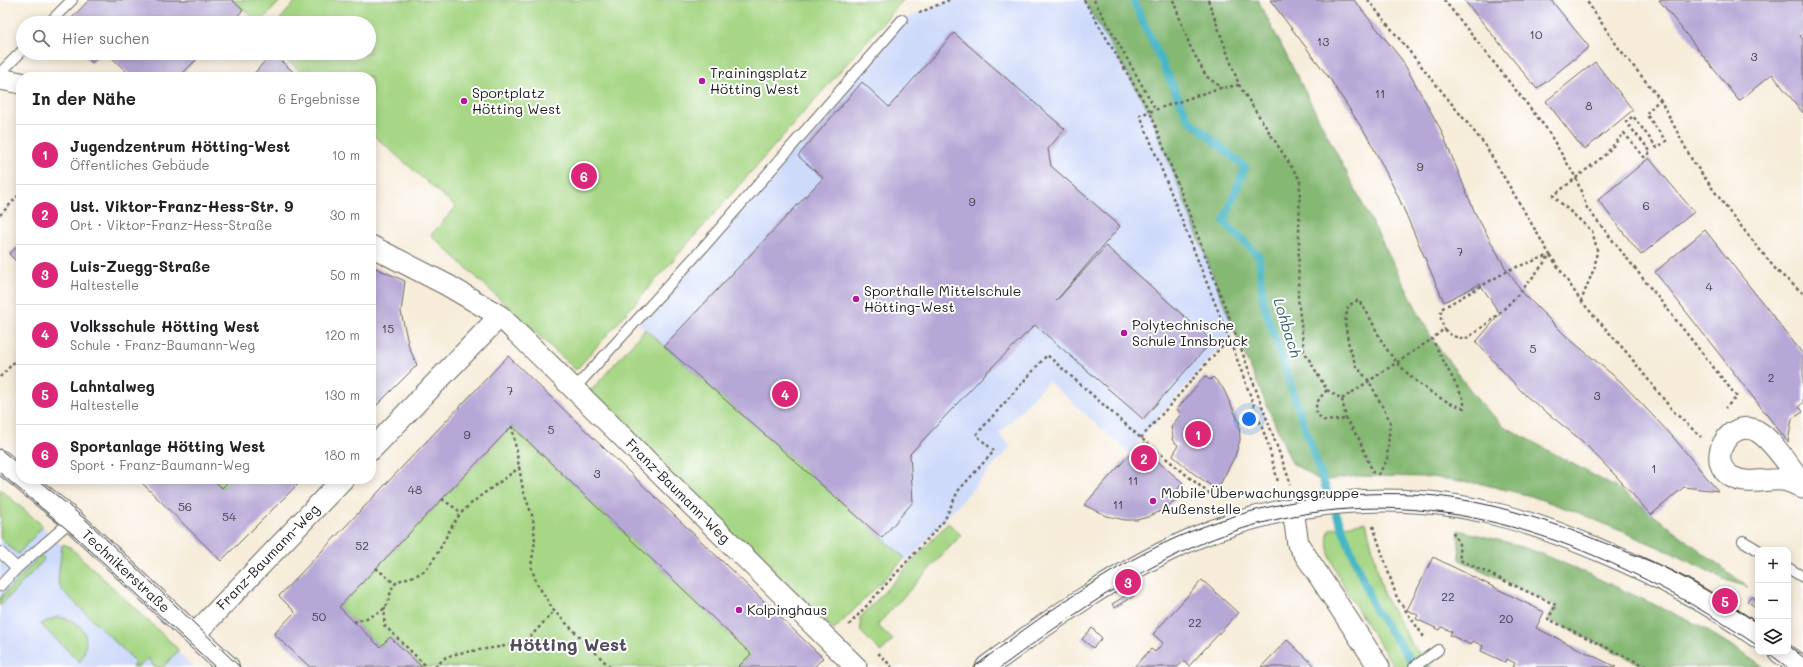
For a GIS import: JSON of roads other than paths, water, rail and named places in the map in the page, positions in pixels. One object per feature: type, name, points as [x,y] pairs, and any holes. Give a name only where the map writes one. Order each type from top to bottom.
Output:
[{"type":"street","points":[[0,79],[16,82]]},
{"type":"street","name":"Franz-Baumann-Weg","points":[[376,249],[447,285],[500,316],[856,667]]},
{"type":"street","points":[[376,445],[500,316]]},
{"type":"street","points":[[1803,484],[1769,441],[1757,431],[1745,429],[1734,432],[1726,439],[1720,449],[1721,464],[1727,474],[1732,477],[1745,481],[1783,480],[1803,488]]},
{"type":"street","name":"Technikerstraße","points":[[0,461],[16,475]]},
{"type":"street","name":"Technikerstraße","points":[[27,484],[72,520],[228,667]]},
{"type":"street","name":"Franz-Baumann-Weg","points":[[194,635],[338,484]]},
{"type":"street","points":[[987,667],[1069,609],[1152,559],[1218,530],[1261,517],[1325,505],[1366,510],[1404,502],[1463,508],[1498,515],[1533,525],[1578,542],[1668,581],[1706,602],[1755,634]]},
{"type":"street","points":[[1292,510],[1298,544],[1379,667]]},
{"type":"street","points":[[1784,655],[1801,667]]},
{"type":"lane","points":[[56,16],[72,0]]},
{"type":"lane","points":[[574,389],[700,251],[902,20]]},
{"type":"lane","points":[[0,73],[16,57]]},
{"type":"lane","points":[[0,586],[17,568],[72,520]]},
{"type":"lane","points":[[1743,540],[1755,548]]},
{"type":"lane","points":[[0,552],[17,568]]},
{"type":"lane","points":[[1791,570],[1803,577]]},
{"type":"lane","points":[[1414,667],[1437,651]]},
{"type":"waterway","name":"Lohbach","points":[[1133,0],[1188,119],[1245,167],[1224,222],[1259,256],[1263,302],[1320,473],[1375,610],[1416,667]]},
{"type":"tram line","points":[[0,449],[16,462]]},
{"type":"tram line","points":[[0,473],[75,536],[215,667]]},
{"type":"tram line","points":[[43,484],[86,520],[240,667]]},
{"type":"tram line","points":[[974,667],[1051,610],[1107,574],[1164,543],[1218,521],[1272,506],[1328,497],[1356,495],[1411,494],[1436,496],[1486,505],[1535,518],[1584,535],[1666,568],[1707,590],[1755,622]]},
{"type":"tram line","points":[[1001,667],[1065,621],[1108,593],[1130,579],[1176,555],[1253,526],[1329,511],[1404,509],[1478,519],[1550,539],[1621,568],[1691,604],[1755,644]]},
{"type":"tram line","points":[[1791,647],[1803,657]]},
{"type":"tram line","points":[[1771,655],[1787,667]]},
{"type":"place","name":"Trainingsplatz Hötting West","points":[[702,81]]},
{"type":"place","name":"Sportplatz Hötting West","points":[[464,101]]},
{"type":"place","name":"Sportanlage Hötting West","points":[[584,176]]},
{"type":"place","name":"Sporthalle Mittelschule Hötting-West","points":[[856,299]]},
{"type":"place","name":"Polytechnische Schule Innsbruck","points":[[1124,333]]},
{"type":"place","name":"Volksschule Hötting West","points":[[785,394]]},
{"type":"place","name":"Jugendzentrum Hötting-West","points":[[1198,434]]},
{"type":"place","name":"Ust. Viktor-Franz-Hess-Str. 9","points":[[1144,458]]},
{"type":"place","name":"Mobile Überwachungsgruppe Außenstelle","points":[[1153,501]]},
{"type":"place","name":"Luis-Zuegg-Straße","points":[[1128,582]]},
{"type":"place","name":"Lahntalweg","points":[[1725,601]]},
{"type":"place","name":"Kolpinghaus","points":[[739,610]]},
{"type":"district","name":"Hötting West","points":[[568,645]]}]
